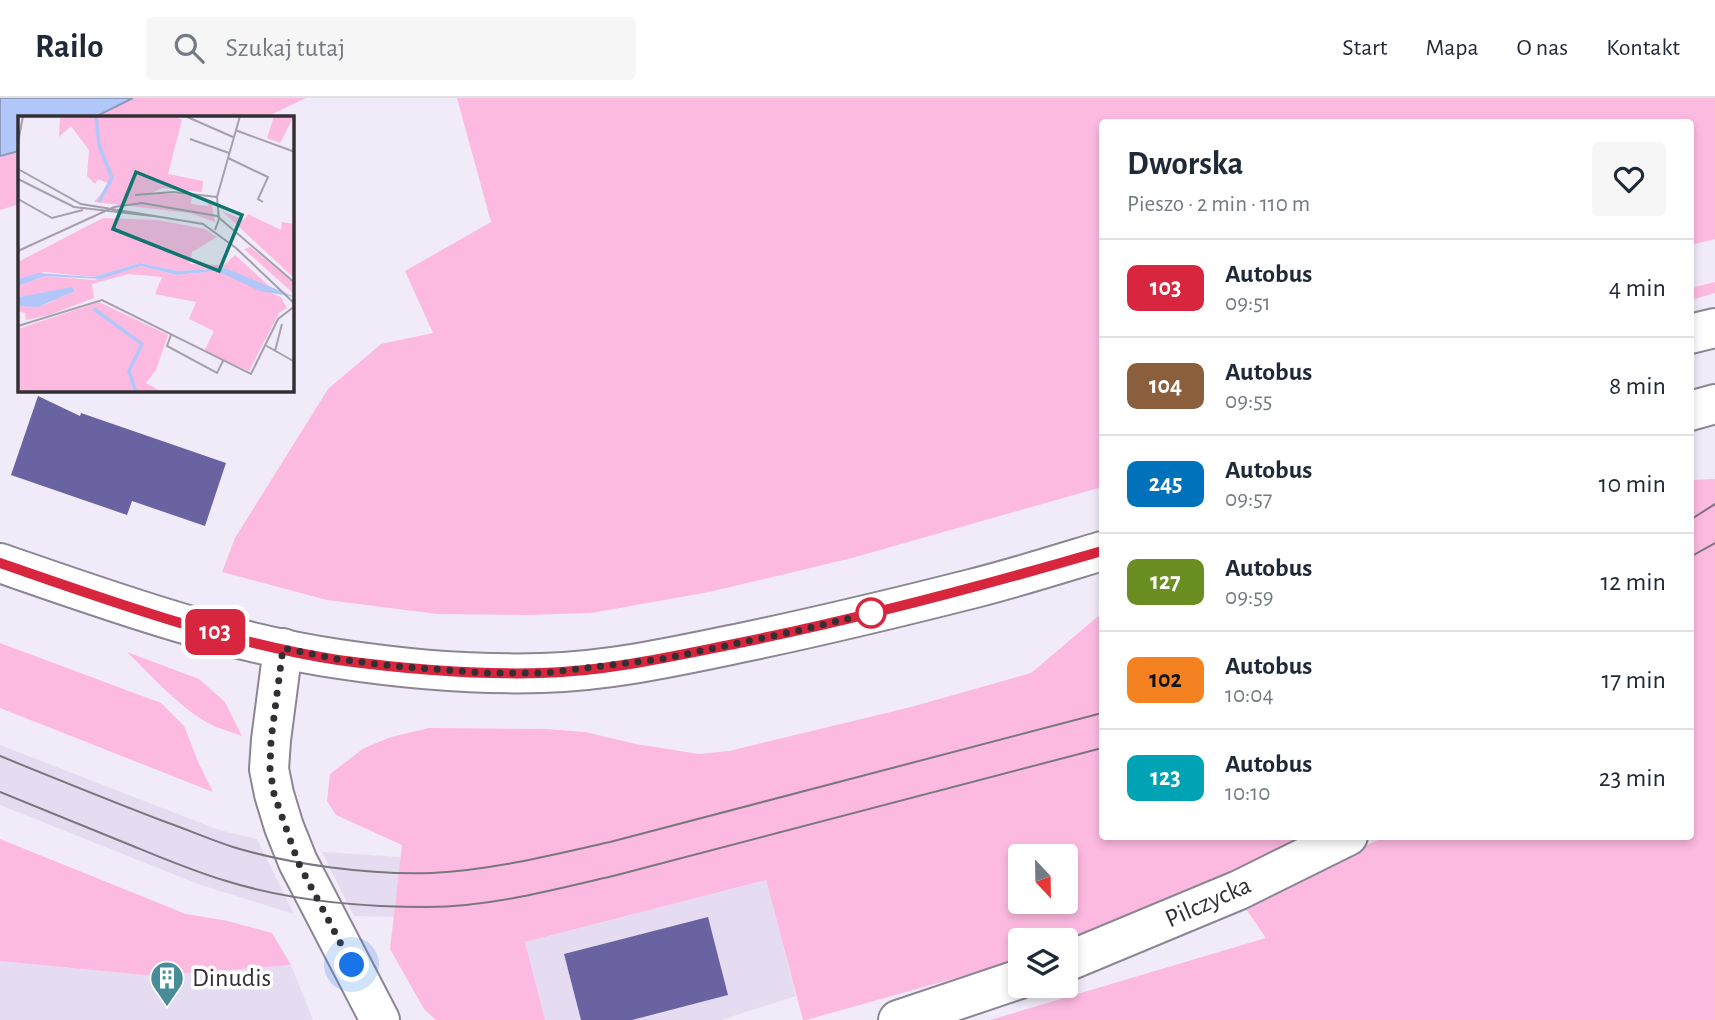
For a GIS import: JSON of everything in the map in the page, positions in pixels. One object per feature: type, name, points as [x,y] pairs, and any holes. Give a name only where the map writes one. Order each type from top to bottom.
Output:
[{"type":"street","points":[[1694,333],[1715,328]]},
{"type":"street","points":[[1694,410],[1715,404]]},
{"type":"street","points":[[0,563],[114,602],[211,631],[337,659],[485,673],[544,673],[662,659],[801,630],[974,588],[1099,552]]},
{"type":"street","points":[[283,648],[271,740],[270,769],[274,794],[298,862],[380,1020]]},
{"type":"street","name":"Pilczycka","points":[[1078,957],[1239,890],[1340,840]]},
{"type":"street","points":[[898,1020],[1008,983]]},
{"type":"shaded area","points":[[133,98],[306,98],[268,116],[97,116]]},
{"type":"shaded area","points":[[457,98],[1715,98],[1715,239],[1694,244],[1694,119],[1099,119],[1099,488],[852,558],[709,592],[591,613],[437,614],[327,600],[222,572],[235,538],[328,389],[381,344],[433,333],[405,271],[491,222]]},
{"type":"shaded area","points":[[18,151],[18,204],[0,210],[0,156]]},
{"type":"shaded area","points":[[1715,282],[1715,293],[1694,299],[1694,287]]},
{"type":"shaded area","points":[[1715,479],[1715,1020],[990,1020],[1064,998],[1078,998],[1078,994],[1266,938],[1244,906],[1378,840],[1694,840],[1694,480]]},
{"type":"shaded area","points":[[1099,616],[1099,840],[1313,840],[1078,941],[1078,928],[1008,928],[1008,963],[806,1020],[803,1020],[766,880],[525,942],[545,1020],[436,1020],[424,1009],[390,949],[402,845],[336,815],[327,801],[330,774],[364,748],[391,737],[429,728],[547,729],[585,732],[636,744],[699,754],[729,751],[911,707],[1031,673]]},
{"type":"shaded area","points":[[0,643],[161,703],[184,726],[213,792],[0,708]]},
{"type":"shaded area","points":[[127,652],[199,679],[225,702],[242,736],[216,727],[192,712]]},
{"type":"shaded area","points":[[0,745],[219,830],[257,839],[294,914],[198,884],[0,805]]},
{"type":"shaded area","points":[[0,839],[186,914],[228,921],[272,933],[291,965],[153,976],[0,961]]},
{"type":"shaded area","points":[[322,852],[401,857],[394,917],[354,916]]},
{"type":"shaded area","points":[[766,880],[796,996],[721,1020],[545,1020],[525,942]]},
{"type":"shaded area","points":[[0,961],[153,976],[291,965],[313,1020],[0,1020]]},
{"type":"water","points":[[0,98],[133,98],[97,116],[18,116],[18,151],[0,156]]},
{"type":"building","points":[[38,396],[80,416],[81,413],[226,463],[205,526],[132,501],[127,515],[11,475]]},
{"type":"building","points":[[708,917],[728,995],[632,1020],[581,1020],[564,954]]},
{"type":"tram line","points":[[1694,517],[1715,504]]},
{"type":"tram line","points":[[1694,555],[1715,543]]},
{"type":"tram line","points":[[0,756],[163,821],[256,853],[306,864],[357,870],[432,873],[500,865],[610,842],[1099,714]]},
{"type":"tram line","points":[[0,792],[183,866],[247,887],[351,904],[428,907],[475,904],[523,896],[617,875],[1099,749]]},
{"type":"bus line","name":"103","points":[[0,563],[114,602],[211,631],[337,659],[485,673],[544,673],[662,659],[801,630],[974,588],[1099,552]]},
{"type":"place","name":"Dinudis","points":[[167,1008]]},
{"type":"route","points":[[352,965],[298,862],[274,794],[270,769],[271,740],[283,648],[337,659],[393,666],[485,673],[544,673],[662,659],[875,612],[871,613]]}]
